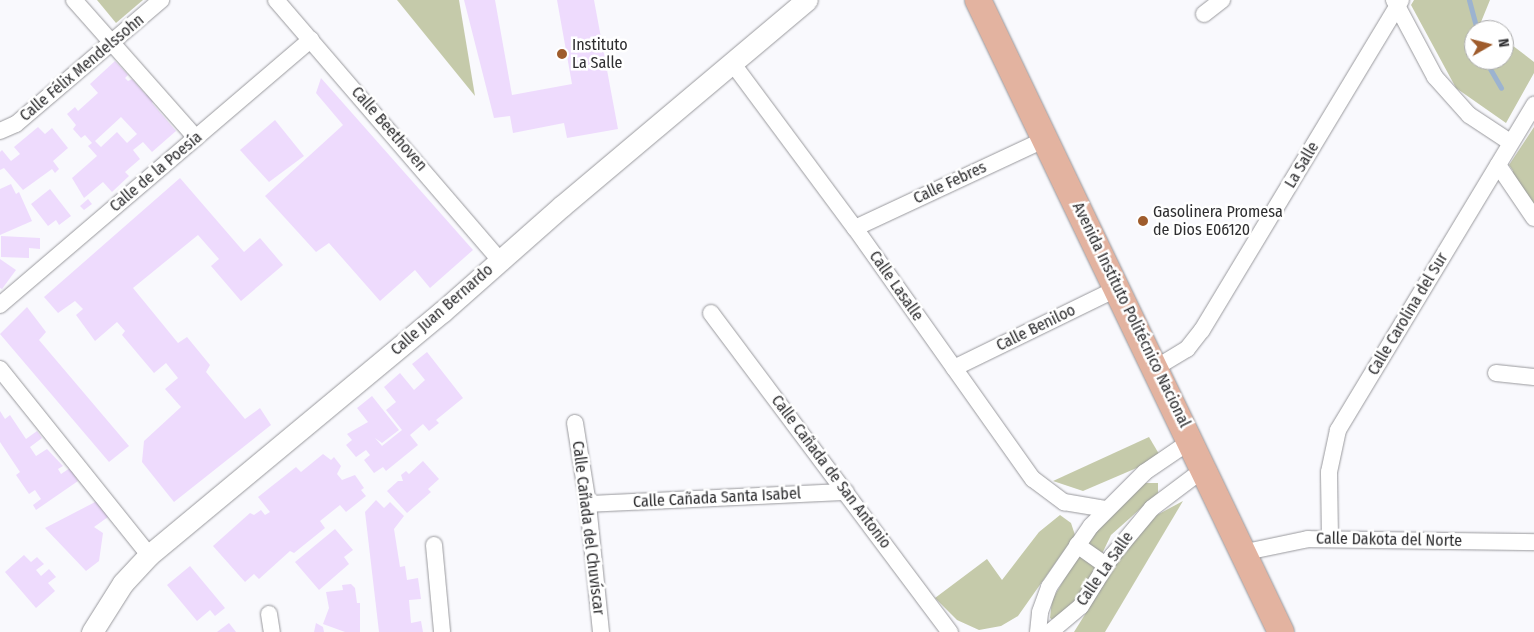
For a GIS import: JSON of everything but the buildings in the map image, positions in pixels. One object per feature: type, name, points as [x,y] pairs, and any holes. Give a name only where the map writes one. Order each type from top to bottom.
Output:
[{"type":"main road","name":"Avenida Instituto Politécnico Nacional","points":[[978,0],[1246,552],[1282,632]]},
{"type":"street","points":[[74,0],[196,138]]},
{"type":"street","name":"Calle Félix Mendelssohn","points":[[0,131],[16,124],[161,0]]},
{"type":"street","name":"Calle Beethoven","points":[[276,0],[500,260]]},
{"type":"street","name":"Calle Juan Bernardo","points":[[92,632],[123,583],[149,556],[442,312],[500,260],[807,0]]},
{"type":"street","points":[[1204,14],[1222,0]]},
{"type":"street","points":[[1398,2],[1435,77],[1450,96],[1469,114],[1510,142]]},
{"type":"street","name":"La Salle","points":[[1156,367],[1186,349],[1202,330],[1398,2]]},
{"type":"street","name":"Calle de la Poesía","points":[[0,305],[311,39]]},
{"type":"street","name":"Calle Lasalle","points":[[733,64],[855,228],[1033,479],[1064,502],[1106,508]]},
{"type":"street","name":"Calle Carolina del Sur","points":[[1330,538],[1330,472],[1338,430],[1534,105]]},
{"type":"street","name":"Calle Febres","points":[[855,228],[1046,139]]},
{"type":"street","points":[[1498,165],[1534,218]]},
{"type":"street","name":"Calle Beniloo","points":[[954,368],[1118,288]]},
{"type":"street","name":"Calle Cañada de San Antonio","points":[[711,312],[950,632]]},
{"type":"street","points":[[0,369],[149,556]]},
{"type":"street","points":[[1496,373],[1534,377]]},
{"type":"street","name":"Calle Cañada del Chuvíscar","points":[[575,423],[588,504],[601,632]]},
{"type":"street","points":[[1038,632],[1040,612],[1049,587],[1077,545],[1106,508],[1145,472],[1192,440]]},
{"type":"street","name":"Calle La Salle","points":[[1050,632],[1081,606],[1106,565],[1152,508],[1205,468]]},
{"type":"street","name":"Calle Cañada Santa Isabel","points":[[588,504],[846,492]]},
{"type":"street","name":"Calle Dakota del Norte","points":[[1246,552],[1308,539],[1330,538],[1534,542]]},
{"type":"street","points":[[434,545],[442,632]]},
{"type":"street","points":[[1077,545],[1106,565]]},
{"type":"street","points":[[270,614],[272,632]]},
{"type":"green space","points":[[97,0],[143,0],[116,23]]},
{"type":"green space","points":[[397,0],[459,0],[475,96]]},
{"type":"green space","points":[[1414,0],[1490,0],[1482,20],[1464,20],[1464,70],[1514,70],[1514,47],[1534,62],[1534,73],[1506,123],[1456,88],[1411,5]]},
{"type":"green space","points":[[1534,127],[1534,212],[1511,179],[1513,171],[1509,165]]},
{"type":"green space","points":[[1149,437],[1159,454],[1146,464],[1083,491],[1053,481]]},
{"type":"green space","points":[[1143,483],[1158,483],[1158,493],[1111,535],[1090,579],[1058,624],[1050,618],[1052,600],[1076,559],[1113,506]]},
{"type":"green space","points":[[1183,501],[1105,632],[1074,632],[1142,523]]},
{"type":"green space","points":[[1060,515],[1071,523],[1075,535],[1018,616],[1001,626],[979,630],[957,620],[935,598],[987,559],[1002,580],[1039,532]]},
{"type":"waterway","points":[[1469,0],[1474,20]]},
{"type":"waterway","points":[[1491,70],[1501,88]]},
{"type":"place","name":"Instituto La Salle","points":[[562,54]]},
{"type":"place","name":"Gasolinera Promesa de Dios E06120","points":[[1143,221]]}]
